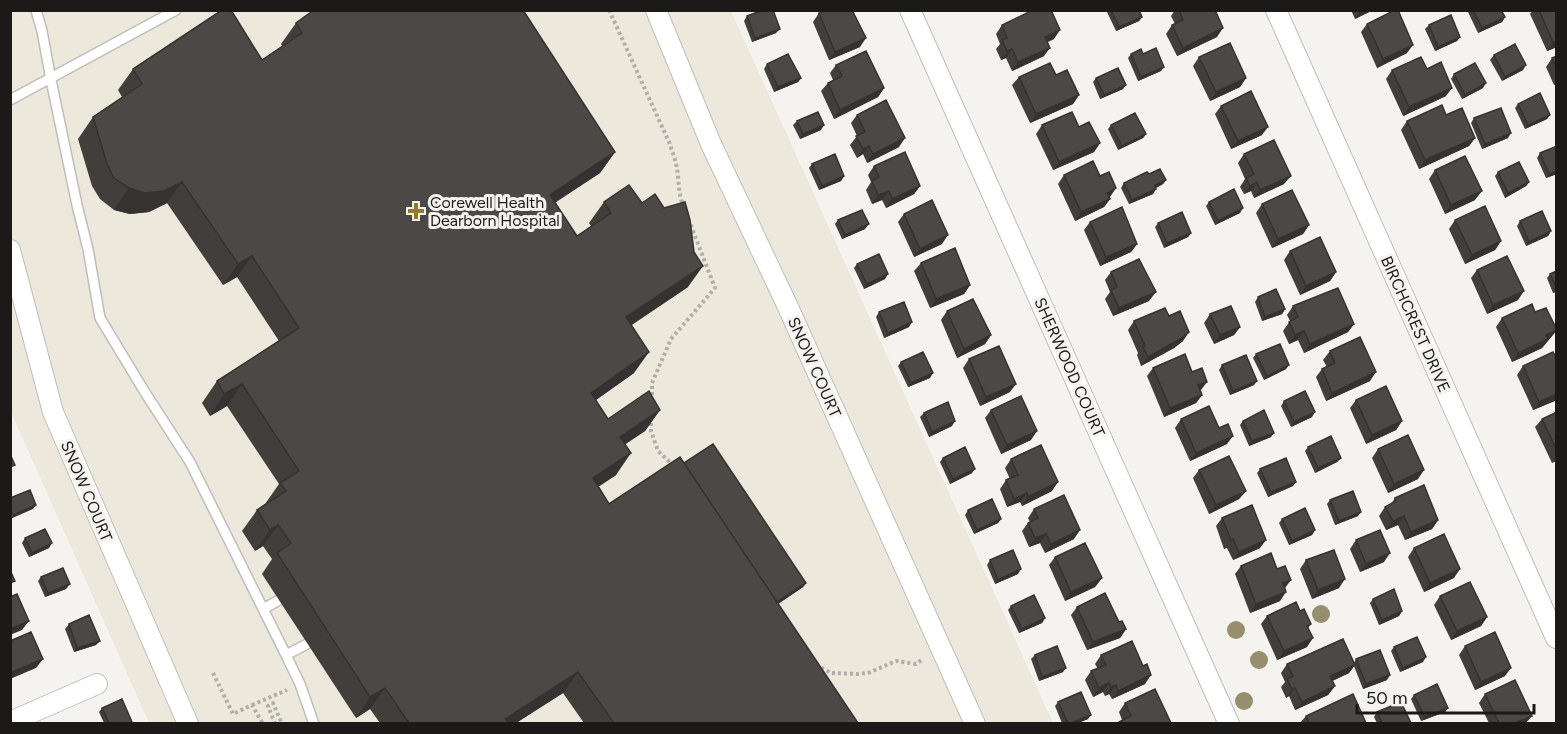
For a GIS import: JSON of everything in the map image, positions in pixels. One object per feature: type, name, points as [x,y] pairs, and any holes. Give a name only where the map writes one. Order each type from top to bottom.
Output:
[{"type":"street","name":"SNOW COURT","points":[[656,10],[711,144],[793,318],[975,723]]},
{"type":"street","name":"SHERWOOD COURT","points":[[910,10],[1229,723]]},
{"type":"street","name":"BIRCHCREST DRIVE","points":[[1276,10],[1557,638]]},
{"type":"street","name":"SNOW COURT","points":[[10,250],[53,412],[188,723]]},
{"type":"street","points":[[10,722],[97,684]]},
{"type":"lane","points":[[36,10],[88,249],[100,318],[189,462],[300,684],[314,723]]},
{"type":"lane","points":[[10,100],[51,80],[176,10]]},
{"type":"lane","points":[[263,609],[279,600]]},
{"type":"lane","points":[[286,655],[307,644]]},
{"type":"path","points":[[609,10],[669,142],[683,206]]},
{"type":"path","points":[[652,402],[652,383],[671,339],[715,288],[687,216]]},
{"type":"path","points":[[651,412],[651,432],[658,451],[675,467]]},
{"type":"path","points":[[810,662],[831,673],[858,674],[868,673],[896,661],[916,664]]},
{"type":"path","points":[[213,674],[233,714],[284,692]]},
{"type":"path","points":[[275,723],[268,706],[273,703],[282,723]]},
{"type":"path","points":[[252,705],[263,723]]},
{"type":"shaded area","name":"Corewell Health Dearborn Hospital","points":[[10,11],[731,11],[1053,723],[149,723],[11,412]]},
{"type":"building","points":[[222,10],[231,10],[262,60],[302,33],[296,23],[314,10],[523,10],[615,152],[550,195],[577,236],[611,213],[604,202],[629,185],[642,203],[655,194],[664,208],[685,202],[694,252],[703,266],[626,317],[649,352],[591,393],[608,419],[649,391],[660,410],[620,437],[631,453],[593,478],[609,504],[680,457],[858,723],[614,723],[578,672],[505,719],[509,723],[409,723],[385,688],[370,697],[277,553],[291,543],[278,525],[270,530],[257,510],[286,491],[280,483],[299,471],[242,384],[224,394],[217,381],[299,328],[252,256],[238,264],[182,182],[164,191],[145,193],[129,188],[114,178],[107,164],[93,117],[142,84],[133,69]]},
{"type":"building","points":[[763,10],[773,10],[780,29],[755,38],[747,16]]},
{"type":"building","points":[[824,10],[852,10],[866,38],[835,52],[819,13]]},
{"type":"building","points":[[1033,10],[1051,10],[1060,30],[1045,37],[1050,48],[1018,62],[1012,49],[1007,51],[1002,40],[1007,38],[1002,25]]},
{"type":"building","points":[[1111,10],[1139,10],[1142,17],[1119,27]]},
{"type":"building","points":[[1179,10],[1215,10],[1223,28],[1183,48],[1172,25],[1183,20]]},
{"type":"building","points":[[1398,10],[1413,45],[1383,59],[1367,24]]},
{"type":"building","points":[[1473,10],[1501,10],[1505,17],[1482,28]]},
{"type":"building","points":[[1539,10],[1557,10],[1557,41],[1553,42]]},
{"type":"building","points":[[1451,15],[1460,37],[1438,47],[1429,25]]},
{"type":"building","points":[[1230,43],[1246,78],[1216,92],[1199,57]]},
{"type":"building","points":[[1515,44],[1526,65],[1505,77],[1494,55]]},
{"type":"building","points":[[1156,48],[1164,67],[1141,77],[1131,54],[1141,49],[1143,54]]},
{"type":"building","points":[[866,51],[884,88],[840,110],[828,83],[842,76],[836,65]]},
{"type":"building","points":[[788,54],[801,78],[778,87],[767,64]]},
{"type":"building","points":[[1557,56],[1557,68],[1552,58]]},
{"type":"building","points":[[1421,57],[1427,69],[1441,62],[1452,88],[1409,107],[1392,70]]},
{"type":"building","points":[[1050,63],[1056,75],[1067,70],[1079,95],[1036,114],[1019,77]]},
{"type":"building","points":[[1475,63],[1486,83],[1465,95],[1454,74]]},
{"type":"building","points":[[1118,68],[1126,85],[1104,95],[1096,78]]},
{"type":"building","points":[[1251,91],[1268,127],[1238,141],[1221,106]]},
{"type":"building","points":[[1540,93],[1550,115],[1528,125],[1518,104]]},
{"type":"building","points":[[886,100],[905,138],[873,154],[869,146],[863,149],[856,136],[865,132],[857,115]]},
{"type":"building","points":[[1442,105],[1446,115],[1462,108],[1475,138],[1425,160],[1407,121]]},
{"type":"building","points":[[1501,108],[1511,133],[1485,144],[1474,118]]},
{"type":"building","points":[[818,112],[824,125],[803,134],[797,121]]},
{"type":"building","points":[[1072,112],[1079,127],[1089,122],[1100,143],[1059,162],[1042,125]]},
{"type":"building","points":[[1135,113],[1146,134],[1122,146],[1111,125]]},
{"type":"building","points":[[1274,140],[1291,176],[1260,190],[1257,182],[1250,186],[1246,178],[1254,174],[1244,154]]},
{"type":"building","points":[[1557,146],[1557,171],[1549,174],[1540,153]]},
{"type":"building","points":[[905,152],[920,186],[892,199],[889,191],[878,195],[872,181],[879,177],[874,166]]},
{"type":"building","points":[[835,154],[844,176],[822,186],[812,164]]},
{"type":"building","points":[[1465,156],[1482,191],[1451,205],[1435,170]]},
{"type":"building","points":[[1093,161],[1100,176],[1109,172],[1116,188],[1107,193],[1110,199],[1081,212],[1064,175]]},
{"type":"building","points":[[1519,162],[1529,182],[1508,193],[1498,172]]},
{"type":"building","points":[[1160,169],[1166,180],[1155,185],[1156,189],[1132,200],[1124,183],[1147,172],[1149,174]]},
{"type":"building","points":[[1234,189],[1243,208],[1218,221],[1209,202]]},
{"type":"building","points":[[1292,190],[1309,225],[1278,239],[1262,204]]},
{"type":"building","points":[[932,200],[948,235],[920,249],[904,214]]},
{"type":"building","points":[[1485,206],[1501,241],[1472,255],[1455,220]]},
{"type":"building","points":[[1122,207],[1137,244],[1106,257],[1090,222]]},
{"type":"building","points":[[862,210],[869,224],[845,235],[838,220]]},
{"type":"building","points":[[1542,211],[1551,231],[1529,242],[1520,221]]},
{"type":"building","points":[[1182,212],[1191,233],[1167,243],[1158,223]]},
{"type":"building","points":[[1320,237],[1336,272],[1306,286],[1290,251]]},
{"type":"building","points":[[955,248],[970,285],[936,299],[921,263]]},
{"type":"building","points":[[879,254],[888,274],[867,284],[857,264]]},
{"type":"building","points":[[1507,256],[1524,291],[1493,305],[1477,270]]},
{"type":"building","points":[[1139,259],[1156,292],[1119,308],[1111,290],[1117,287],[1111,272]]},
{"type":"building","points":[[1557,271],[1557,289],[1550,274]]},
{"type":"building","points":[[1338,288],[1354,324],[1310,344],[1304,331],[1295,335],[1289,322],[1298,317],[1293,306]]},
{"type":"building","points":[[1276,289],[1285,309],[1265,317],[1258,297]]},
{"type":"building","points":[[973,299],[991,335],[964,349],[947,311]]},
{"type":"building","points":[[904,302],[912,322],[888,333],[879,312]]},
{"type":"building","points":[[1532,304],[1535,312],[1546,308],[1557,330],[1546,335],[1548,339],[1518,353],[1502,318]]},
{"type":"building","points":[[1231,306],[1240,327],[1220,335],[1210,314]]},
{"type":"building","points":[[1165,308],[1169,316],[1180,311],[1189,332],[1148,357],[1134,321]]},
{"type":"building","points":[[1360,337],[1376,372],[1332,393],[1322,369],[1335,363],[1330,351]]},
{"type":"building","points":[[1280,344],[1289,365],[1267,376],[1256,354]]},
{"type":"building","points":[[999,346],[1016,384],[986,397],[969,359]]},
{"type":"building","points":[[923,352],[933,373],[911,383],[901,362]]},
{"type":"building","points":[[1553,352],[1557,359],[1557,394],[1539,402],[1523,366]]},
{"type":"building","points":[[1185,354],[1192,372],[1202,368],[1207,382],[1198,385],[1202,395],[1170,408],[1153,368]]},
{"type":"building","points":[[1246,355],[1257,381],[1233,391],[1222,365]]},
{"type":"building","points":[[1386,386],[1402,421],[1372,435],[1356,400]]},
{"type":"building","points":[[1305,391],[1315,412],[1294,422],[1284,401]]},
{"type":"building","points":[[1021,396],[1037,431],[1007,445],[991,410]]},
{"type":"building","points":[[948,402],[955,421],[932,432],[924,413]]},
{"type":"building","points":[[1209,406],[1219,428],[1228,424],[1233,436],[1196,453],[1181,419]]},
{"type":"building","points":[[1264,410],[1274,433],[1252,441],[1243,421]]},
{"type":"building","points":[[1557,412],[1557,451],[1542,419]]},
{"type":"building","points":[[1408,435],[1424,470],[1394,484],[1378,449]]},
{"type":"building","points":[[1331,436],[1341,458],[1318,468],[1308,447]]},
{"type":"building","points":[[713,444],[806,583],[777,602],[684,463]]},
{"type":"building","points":[[1041,445],[1058,482],[1028,497],[1027,493],[1014,499],[1006,480],[1018,475],[1011,459]]},
{"type":"building","points":[[965,447],[975,469],[953,479],[943,458]]},
{"type":"building","points":[[10,454],[15,465],[10,467]]},
{"type":"building","points":[[1229,456],[1246,491],[1216,505],[1199,470]]},
{"type":"building","points":[[1286,458],[1296,482],[1271,492],[1260,469]]},
{"type":"building","points":[[1424,485],[1438,520],[1411,532],[1404,516],[1393,521],[1385,507],[1396,501],[1395,498]]},
{"type":"building","points":[[30,490],[36,505],[13,515],[10,510],[10,498]]},
{"type":"building","points":[[1353,491],[1361,512],[1339,521],[1330,500]]},
{"type":"building","points":[[1064,495],[1080,530],[1051,544],[1046,534],[1035,538],[1028,523],[1038,518],[1034,509]]},
{"type":"building","points":[[992,499],[1001,519],[977,530],[968,510]]},
{"type":"building","points":[[1252,505],[1266,540],[1239,552],[1222,518]]},
{"type":"building","points":[[1305,508],[1315,530],[1292,541],[1282,519]]},
{"type":"building","points":[[45,529],[52,543],[32,553],[25,538]]},
{"type":"building","points":[[1380,530],[1390,553],[1366,564],[1356,540]]},
{"type":"building","points":[[1444,534],[1460,569],[1430,583],[1414,548]]},
{"type":"building","points":[[1085,543],[1102,578],[1071,592],[1055,557]]},
{"type":"building","points":[[1013,550],[1021,569],[998,580],[990,560]]},
{"type":"building","points":[[1334,550],[1345,579],[1318,590],[1306,560]]},
{"type":"building","points":[[1271,553],[1277,569],[1285,566],[1291,580],[1283,583],[1286,592],[1256,604],[1241,566]]},
{"type":"building","points":[[63,568],[70,584],[48,593],[41,577]]},
{"type":"building","points":[[10,570],[15,581],[10,583]]},
{"type":"building","points":[[1470,582],[1487,617],[1457,631],[1440,596]]},
{"type":"building","points":[[1394,589],[1402,611],[1382,620],[1373,599]]},
{"type":"building","points":[[1105,593],[1119,622],[1122,621],[1126,629],[1093,642],[1077,607]]},
{"type":"building","points":[[17,594],[29,621],[10,629],[10,597]]},
{"type":"building","points":[[1034,595],[1045,618],[1022,629],[1011,606]]},
{"type":"building","points":[[1296,602],[1300,611],[1304,609],[1311,624],[1307,626],[1313,638],[1284,651],[1267,616]]},
{"type":"building","points":[[89,615],[100,641],[77,648],[69,624]]},
{"type":"building","points":[[31,632],[43,659],[10,673],[10,641]]},
{"type":"building","points":[[1495,632],[1511,668],[1481,682],[1465,646]]},
{"type":"building","points":[[1417,637],[1426,657],[1403,668],[1394,647]]},
{"type":"building","points":[[1343,639],[1355,665],[1330,676],[1335,686],[1302,702],[1287,679],[1293,676],[1287,664]]},
{"type":"building","points":[[1132,641],[1143,666],[1147,664],[1151,675],[1118,691],[1116,685],[1111,687],[1109,683],[1099,688],[1091,671],[1106,665],[1101,655]]},
{"type":"building","points":[[1057,646],[1066,668],[1042,677],[1035,655]]},
{"type":"building","points":[[1380,650],[1390,675],[1366,684],[1356,659]]},
{"type":"building","points":[[1515,680],[1532,716],[1515,723],[1499,723],[1485,694]]},
{"type":"building","points":[[1437,684],[1448,708],[1425,717],[1414,695]]},
{"type":"building","points":[[1155,689],[1171,723],[1119,723],[1131,716],[1125,703]]},
{"type":"building","points":[[1081,692],[1091,715],[1068,723],[1058,702]]},
{"type":"building","points":[[1353,694],[1366,723],[1309,723],[1306,716]]},
{"type":"building","points":[[122,699],[132,722],[109,723],[102,708]]},
{"type":"building","points":[[1401,702],[1411,723],[1382,723],[1377,712]]},
{"type":"place","name":"Corewell Health Dearborn Hospital","points":[[416,211]]}]
